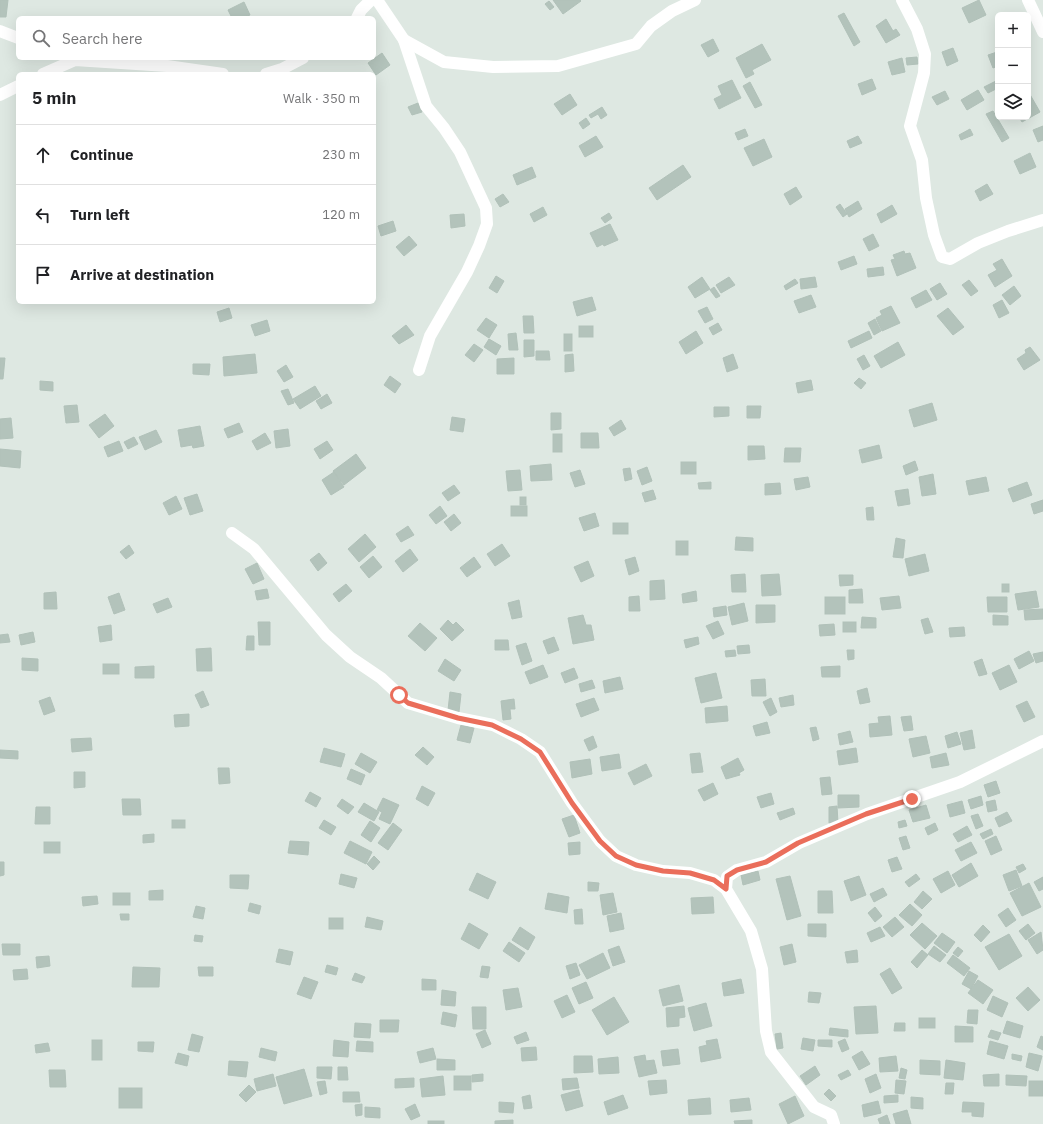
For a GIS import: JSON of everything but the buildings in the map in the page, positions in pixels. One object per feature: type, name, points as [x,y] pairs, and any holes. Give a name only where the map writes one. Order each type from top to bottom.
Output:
[{"type":"street","points":[[358,16],[361,10],[371,0]]},
{"type":"street","points":[[377,0],[404,40],[426,106],[444,128],[460,152],[486,208],[487,224],[467,272],[430,336],[419,370]]},
{"type":"street","points":[[404,40],[444,62],[493,67],[558,66],[636,44],[651,26],[672,11],[695,0]]},
{"type":"street","points":[[902,0],[917,29],[925,54],[922,84],[910,126],[922,160],[926,198],[934,235],[942,257],[950,258],[978,243],[1008,231],[1043,220]]},
{"type":"street","points":[[1028,0],[1043,32]]},
{"type":"street","points":[[0,31],[16,37]]},
{"type":"street","points":[[47,72],[70,60]]},
{"type":"street","points":[[86,60],[167,66],[209,72]]},
{"type":"street","points":[[272,72],[299,60]]},
{"type":"street","points":[[0,95],[16,87]]},
{"type":"street","points":[[232,533],[254,549],[326,635],[350,657],[381,678],[408,703],[458,718],[492,725],[521,739],[540,752],[572,803],[600,841],[616,856],[636,865],[663,871],[690,873],[714,880],[726,889],[751,931],[762,969],[766,1030],[771,1052],[814,1107],[831,1115],[834,1124]]},
{"type":"street","points":[[726,889],[727,876],[737,870],[766,862],[798,843],[866,814],[960,782],[1043,742]]},
{"type":"route","points":[[399,695],[408,703],[458,718],[492,725],[521,739],[540,752],[557,783],[600,841],[616,856],[636,865],[663,871],[690,873],[714,880],[726,889],[727,876],[737,870],[766,862],[798,843],[866,814],[912,799]]}]
